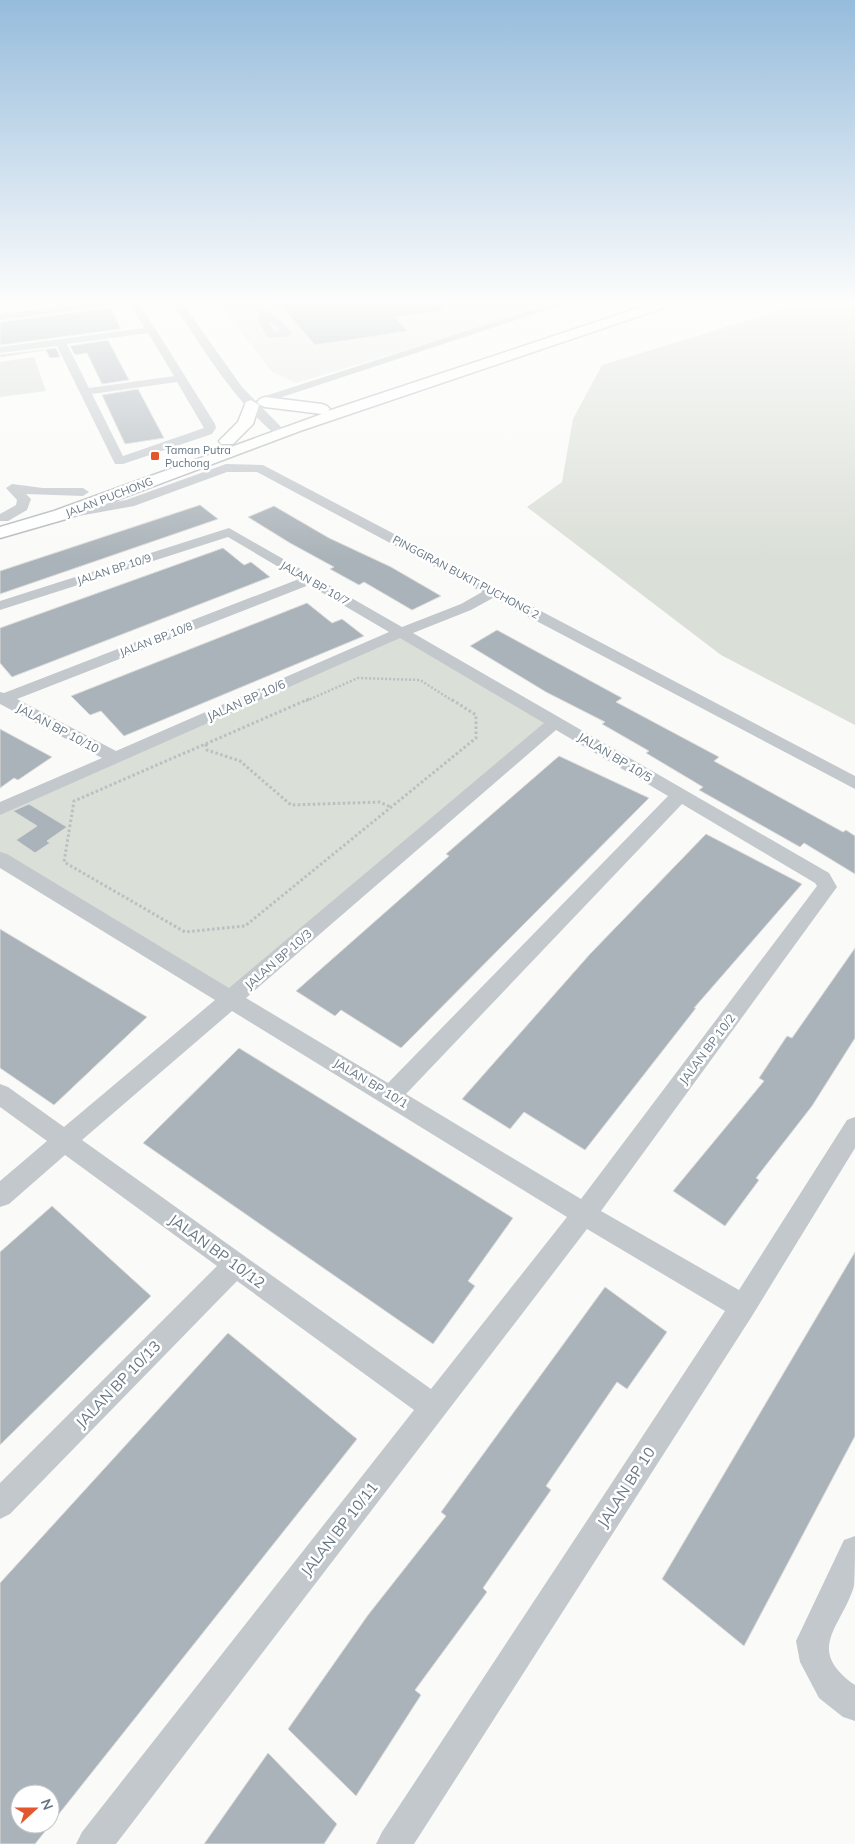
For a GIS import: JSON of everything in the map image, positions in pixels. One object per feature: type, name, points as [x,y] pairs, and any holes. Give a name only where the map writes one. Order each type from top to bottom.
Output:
[{"type":"main road","name":"JALAN PUCHONG","points":[[1,523],[60,515],[283,427],[322,409],[387,387]]},
{"type":"main road","name":"JALAN PUCHONG","points":[[1,523],[227,441],[283,427],[406,387]]},
{"type":"main road","points":[[227,441],[245,424],[259,400],[322,409]]},
{"type":"street","points":[[84,387],[120,461],[208,431],[210,428],[209,424],[186,387]]},
{"type":"street","points":[[86,392],[119,387]]},
{"type":"street","points":[[248,387],[283,427]]},
{"type":"street","points":[[259,400],[299,387]]},
{"type":"street","name":"PINGGIRAN BUKIT PUCHONG 2","points":[[60,515],[129,504],[226,468],[259,468],[855,783]]},
{"type":"street","points":[[6,486],[43,492],[83,492]]},
{"type":"street","points":[[1,523],[22,508],[24,499],[6,486]]},
{"type":"street","name":"JALAN BP 10/7","points":[[228,532],[308,580],[402,632]]},
{"type":"street","name":"JALAN BP 10/9","points":[[0,606],[228,532]]},
{"type":"street","name":"JALAN BP 10/8","points":[[2,698],[308,580]]},
{"type":"street","name":"JALAN BP 10/6","points":[[0,809],[402,632],[466,606],[492,592]]},
{"type":"street","points":[[466,606],[500,606],[530,611]]},
{"type":"street","name":"JALAN BP 10/5","points":[[402,632],[827,882]]},
{"type":"street","name":"JALAN BP 10/10","points":[[2,698],[116,758]]},
{"type":"street","name":"JALAN BP 10/3","points":[[0,1196],[556,722]]},
{"type":"street","points":[[391,1095],[680,795]]},
{"type":"street","name":"JALAN BP 10/1","points":[[0,859],[584,1214],[743,1307]]},
{"type":"street","name":"JALAN BP 10/2","points":[[584,1214],[827,887],[827,882]]},
{"type":"street","name":"JALAN BP 10/12","points":[[0,1094],[434,1408]]},
{"type":"street","name":"JALAN BP 10","points":[[394,1844],[743,1307],[855,1127]]},
{"type":"street","name":"JALAN BP 10/11","points":[[94,1844],[584,1214]]},
{"type":"street","name":"JALAN BP 10/13","points":[[0,1504],[236,1264]]},
{"type":"street","points":[[855,1551],[812,1641],[816,1662],[830,1686],[855,1705]]},
{"type":"path","points":[[358,678],[420,680],[476,715],[476,738],[245,926],[185,932],[64,862],[74,801],[206,744],[358,678]]},
{"type":"path","points":[[206,744],[207,750],[240,761],[291,805],[379,802],[391,807]]},
{"type":"shaded area","points":[[0,387],[45,387],[46,391],[0,397]]},
{"type":"shaded area","points":[[590,387],[855,387],[855,725],[721,655],[527,507],[562,482],[573,419]]},
{"type":"shaded area","points":[[402,632],[556,722],[232,999],[0,859],[0,809]]},
{"type":"building","points":[[138,389],[164,438],[125,444],[102,395]]},
{"type":"building","points":[[200,505],[218,519],[0,594],[0,571]]},
{"type":"building","points":[[274,506],[329,538],[391,567],[441,596],[412,610],[364,582],[359,585],[330,569],[334,567],[248,517]]},
{"type":"building","points":[[223,548],[244,565],[251,562],[270,577],[12,677],[0,663],[0,628]]},
{"type":"building","points":[[307,603],[332,623],[342,619],[364,636],[124,736],[101,711],[90,715],[71,696]]},
{"type":"building","points":[[497,630],[622,698],[616,702],[719,757],[714,761],[843,832],[846,830],[855,836],[855,874],[804,843],[800,847],[699,790],[703,787],[646,753],[649,751],[602,724],[605,722],[546,692],[470,646]]},
{"type":"building","points":[[0,729],[52,757],[18,780],[14,778],[0,788]]},
{"type":"building","points":[[559,756],[649,798],[401,1048],[341,1010],[335,1016],[296,991],[449,856],[446,854]]},
{"type":"building","points":[[29,804],[67,827],[47,841],[50,843],[35,853],[16,840],[37,826],[13,811]]},
{"type":"building","points":[[706,834],[802,884],[694,1008],[696,1008],[585,1150],[524,1112],[510,1129],[462,1099],[590,954]]},
{"type":"building","points":[[0,929],[147,1017],[54,1105],[0,1068]]},
{"type":"building","points":[[855,948],[855,1038],[812,1106],[756,1178],[759,1180],[725,1226],[673,1191],[764,1081],[759,1078],[787,1036],[792,1038]]},
{"type":"building","points":[[239,1048],[513,1218],[468,1281],[475,1286],[433,1344],[143,1143]]},
{"type":"building","points":[[52,1206],[151,1296],[0,1445],[0,1252]]},
{"type":"building","points":[[855,1252],[855,1436],[744,1646],[662,1579]]},
{"type":"building","points":[[605,1287],[667,1332],[627,1389],[617,1382],[546,1486],[551,1490],[483,1588],[487,1592],[415,1690],[421,1695],[356,1796],[288,1729],[368,1615],[446,1516],[441,1512]]},
{"type":"building","points":[[228,1333],[357,1439],[60,1813],[60,1784],[10,1784],[10,1834],[43,1834],[35,1844],[0,1844],[0,1583]]},
{"type":"building","points":[[268,1753],[337,1824],[324,1844],[204,1844]]},
{"type":"place","name":"Taman Putra Puchong","points":[[155,456]]}]
